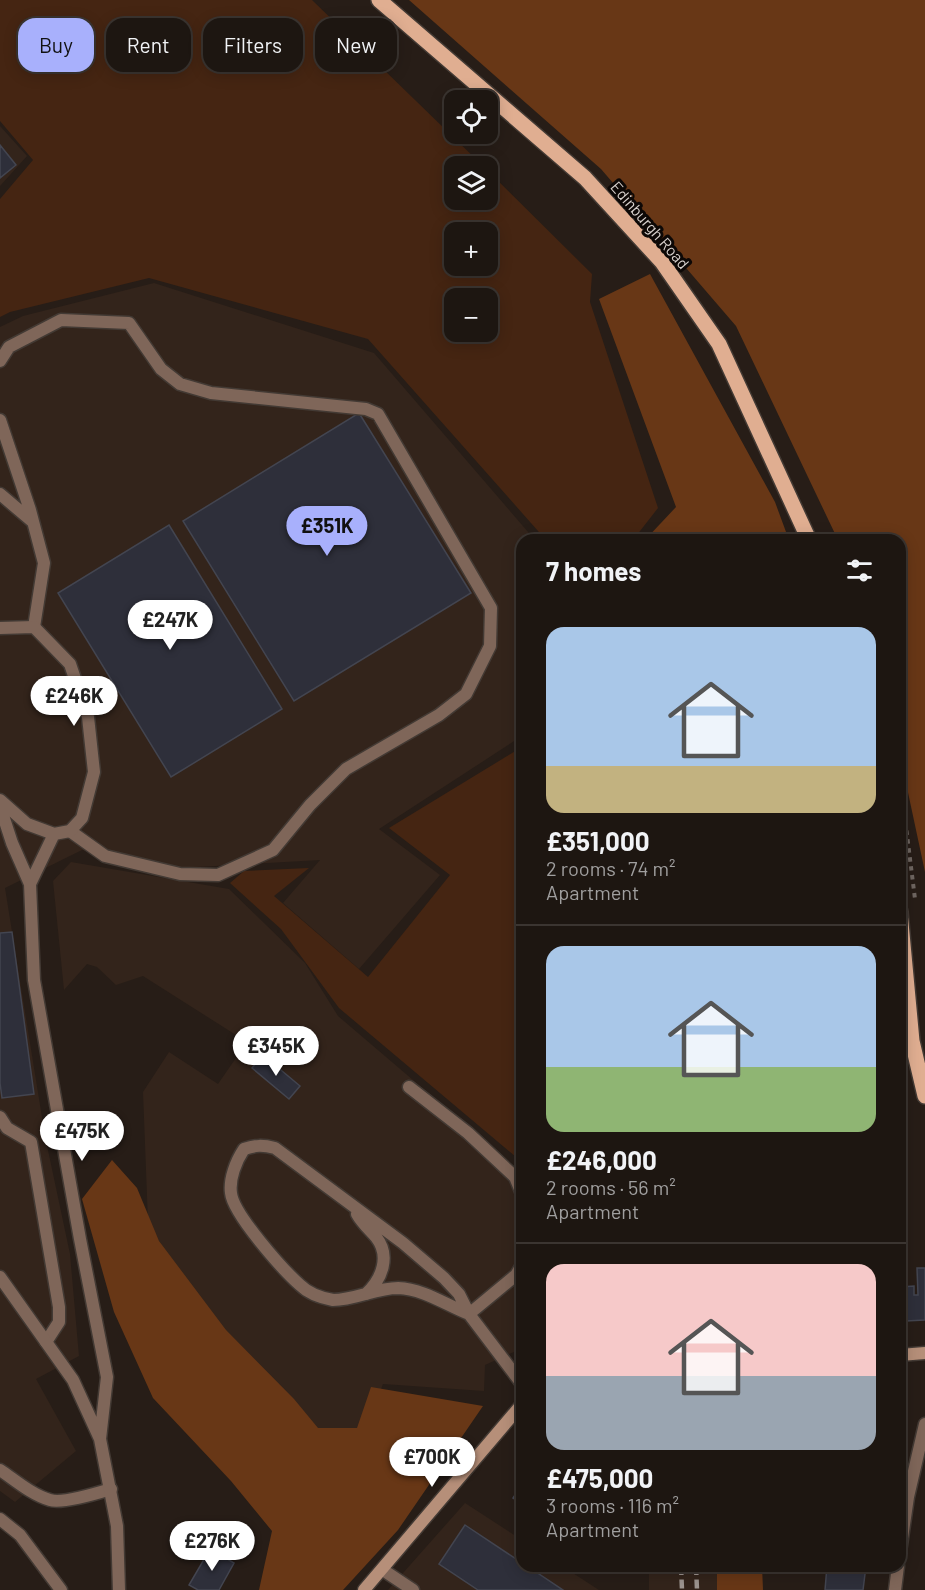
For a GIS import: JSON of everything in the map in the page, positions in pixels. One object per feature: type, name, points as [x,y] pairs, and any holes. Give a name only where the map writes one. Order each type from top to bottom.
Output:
[{"type":"main road","name":"Edinburgh Road","points":[[380,0],[585,178],[662,262],[719,344],[806,534]]},
{"type":"main road","points":[[906,976],[912,1041],[925,1096]]},
{"type":"street","points":[[0,361],[9,347],[61,320],[129,323],[160,369],[180,384],[211,393],[366,409],[378,414],[491,608],[490,646],[466,694],[439,715],[346,769],[310,805],[273,850],[218,875],[180,874],[105,856],[70,831]]},
{"type":"street","points":[[0,420],[34,523],[44,563],[34,627]]},
{"type":"street","points":[[0,494],[34,523]]},
{"type":"street","points":[[0,628],[34,627],[70,664],[88,717],[94,772],[82,818],[70,831],[54,834],[27,824],[0,800]]},
{"type":"street","points":[[0,806],[12,843],[30,884],[34,980],[107,1377],[100,1439]]},
{"type":"street","points":[[30,884],[54,834]]},
{"type":"street","points":[[409,1087],[468,1133],[516,1180]]},
{"type":"street","points":[[0,1118],[6,1128],[31,1142],[59,1307],[59,1322],[46,1342]]},
{"type":"street","points":[[469,1314],[428,1294],[398,1288],[366,1293],[343,1300],[333,1300],[325,1299],[301,1287],[247,1226],[238,1212],[230,1192],[235,1166],[244,1149],[264,1145],[275,1148],[403,1243],[459,1294],[469,1314],[516,1376]]},
{"type":"street","points":[[352,1205],[361,1221],[378,1239],[384,1255],[383,1269],[374,1286],[366,1293]]},
{"type":"street","points":[[469,1314],[516,1275]]},
{"type":"street","points":[[0,1277],[73,1380],[100,1439],[117,1526],[119,1590]]},
{"type":"street","points":[[906,1355],[925,1353]]},
{"type":"street","points":[[364,1590],[516,1411]]},
{"type":"street","points":[[906,1511],[925,1424]]},
{"type":"street","points":[[0,1470],[39,1496],[52,1501],[93,1495],[111,1489]]},
{"type":"street","points":[[0,1519],[20,1535],[61,1590]]},
{"type":"street","points":[[382,1570],[412,1590]]},
{"type":"street","points":[[895,1590],[897,1572]]},
{"type":"path","points":[[906,827],[916,905]]},
{"type":"shaded area","points":[[0,0],[312,0],[331,18],[315,18],[315,72],[386,72],[444,128],[444,144],[460,144],[473,156],[444,156],[444,210],[498,210],[498,181],[592,274],[590,302],[658,508],[638,534],[541,534],[368,339],[149,278],[10,312],[0,317],[0,199],[33,160],[0,121]]},
{"type":"shaded area","points":[[409,0],[925,0],[925,872],[906,783],[906,534],[835,534],[736,326],[601,169]]},
{"type":"shaded area","points":[[0,126],[27,156],[0,186]]},
{"type":"shaded area","points":[[650,274],[775,502],[787,534],[651,534],[676,507],[599,299]]},
{"type":"shaded area","points":[[154,283],[374,353],[530,534],[516,534],[516,740],[379,829],[440,875],[359,969],[283,903],[320,860],[180,868],[82,850],[5,888],[45,1136],[70,1254],[79,1356],[36,1379],[76,1451],[15,1502],[0,1491],[0,327],[23,316]]},
{"type":"shaded area","points":[[516,751],[516,1157],[339,1008],[281,929],[230,883],[244,871],[309,868],[274,896],[368,977],[450,875],[389,828]]},
{"type":"shaded area","points":[[71,862],[229,889],[305,963],[338,1016],[516,1168],[516,1351],[485,1365],[484,1391],[383,1384],[345,1480],[211,1330],[148,1222],[143,1092],[169,1052],[218,1084],[247,1042],[143,976],[116,985],[97,967],[87,964],[64,990],[53,881]]},
{"type":"shaded area","points":[[112,1160],[137,1188],[159,1241],[226,1330],[294,1399],[318,1428],[357,1428],[371,1387],[483,1406],[398,1530],[343,1590],[259,1590],[272,1531],[231,1481],[153,1398],[114,1312],[82,1199]]},
{"type":"shaded area","points":[[465,1503],[516,1536],[516,1572],[571,1572],[599,1590],[388,1590]]},
{"type":"shaded area","points":[[649,1572],[717,1572],[717,1590],[649,1590]]},
{"type":"shaded area","points":[[717,1572],[762,1572],[763,1590],[717,1590]]},
{"type":"building","points":[[0,145],[16,165],[0,178]]},
{"type":"building","points":[[359,413],[471,593],[294,701],[183,521]]},
{"type":"building","points":[[169,525],[282,709],[171,777],[58,593]]},
{"type":"building","points":[[12,932],[34,1094],[2,1098],[0,1083],[0,933]]},
{"type":"building","points":[[263,1055],[300,1086],[289,1099],[252,1068]]},
{"type":"building","points":[[917,1268],[925,1268],[925,1320],[906,1321],[906,1287],[914,1286],[914,1295],[918,1295]]},
{"type":"building","points":[[465,1525],[516,1559],[516,1572],[536,1572],[563,1590],[478,1590],[439,1564]]},
{"type":"building","points":[[210,1549],[219,1555],[223,1549],[228,1552],[224,1557],[234,1563],[219,1590],[198,1590],[189,1585]]},
{"type":"building","points":[[826,1572],[865,1572],[863,1590],[825,1590]]},
{"type":"railway","points":[[681,1572],[682,1590]]},
{"type":"railway","points":[[696,1572],[697,1590]]}]
